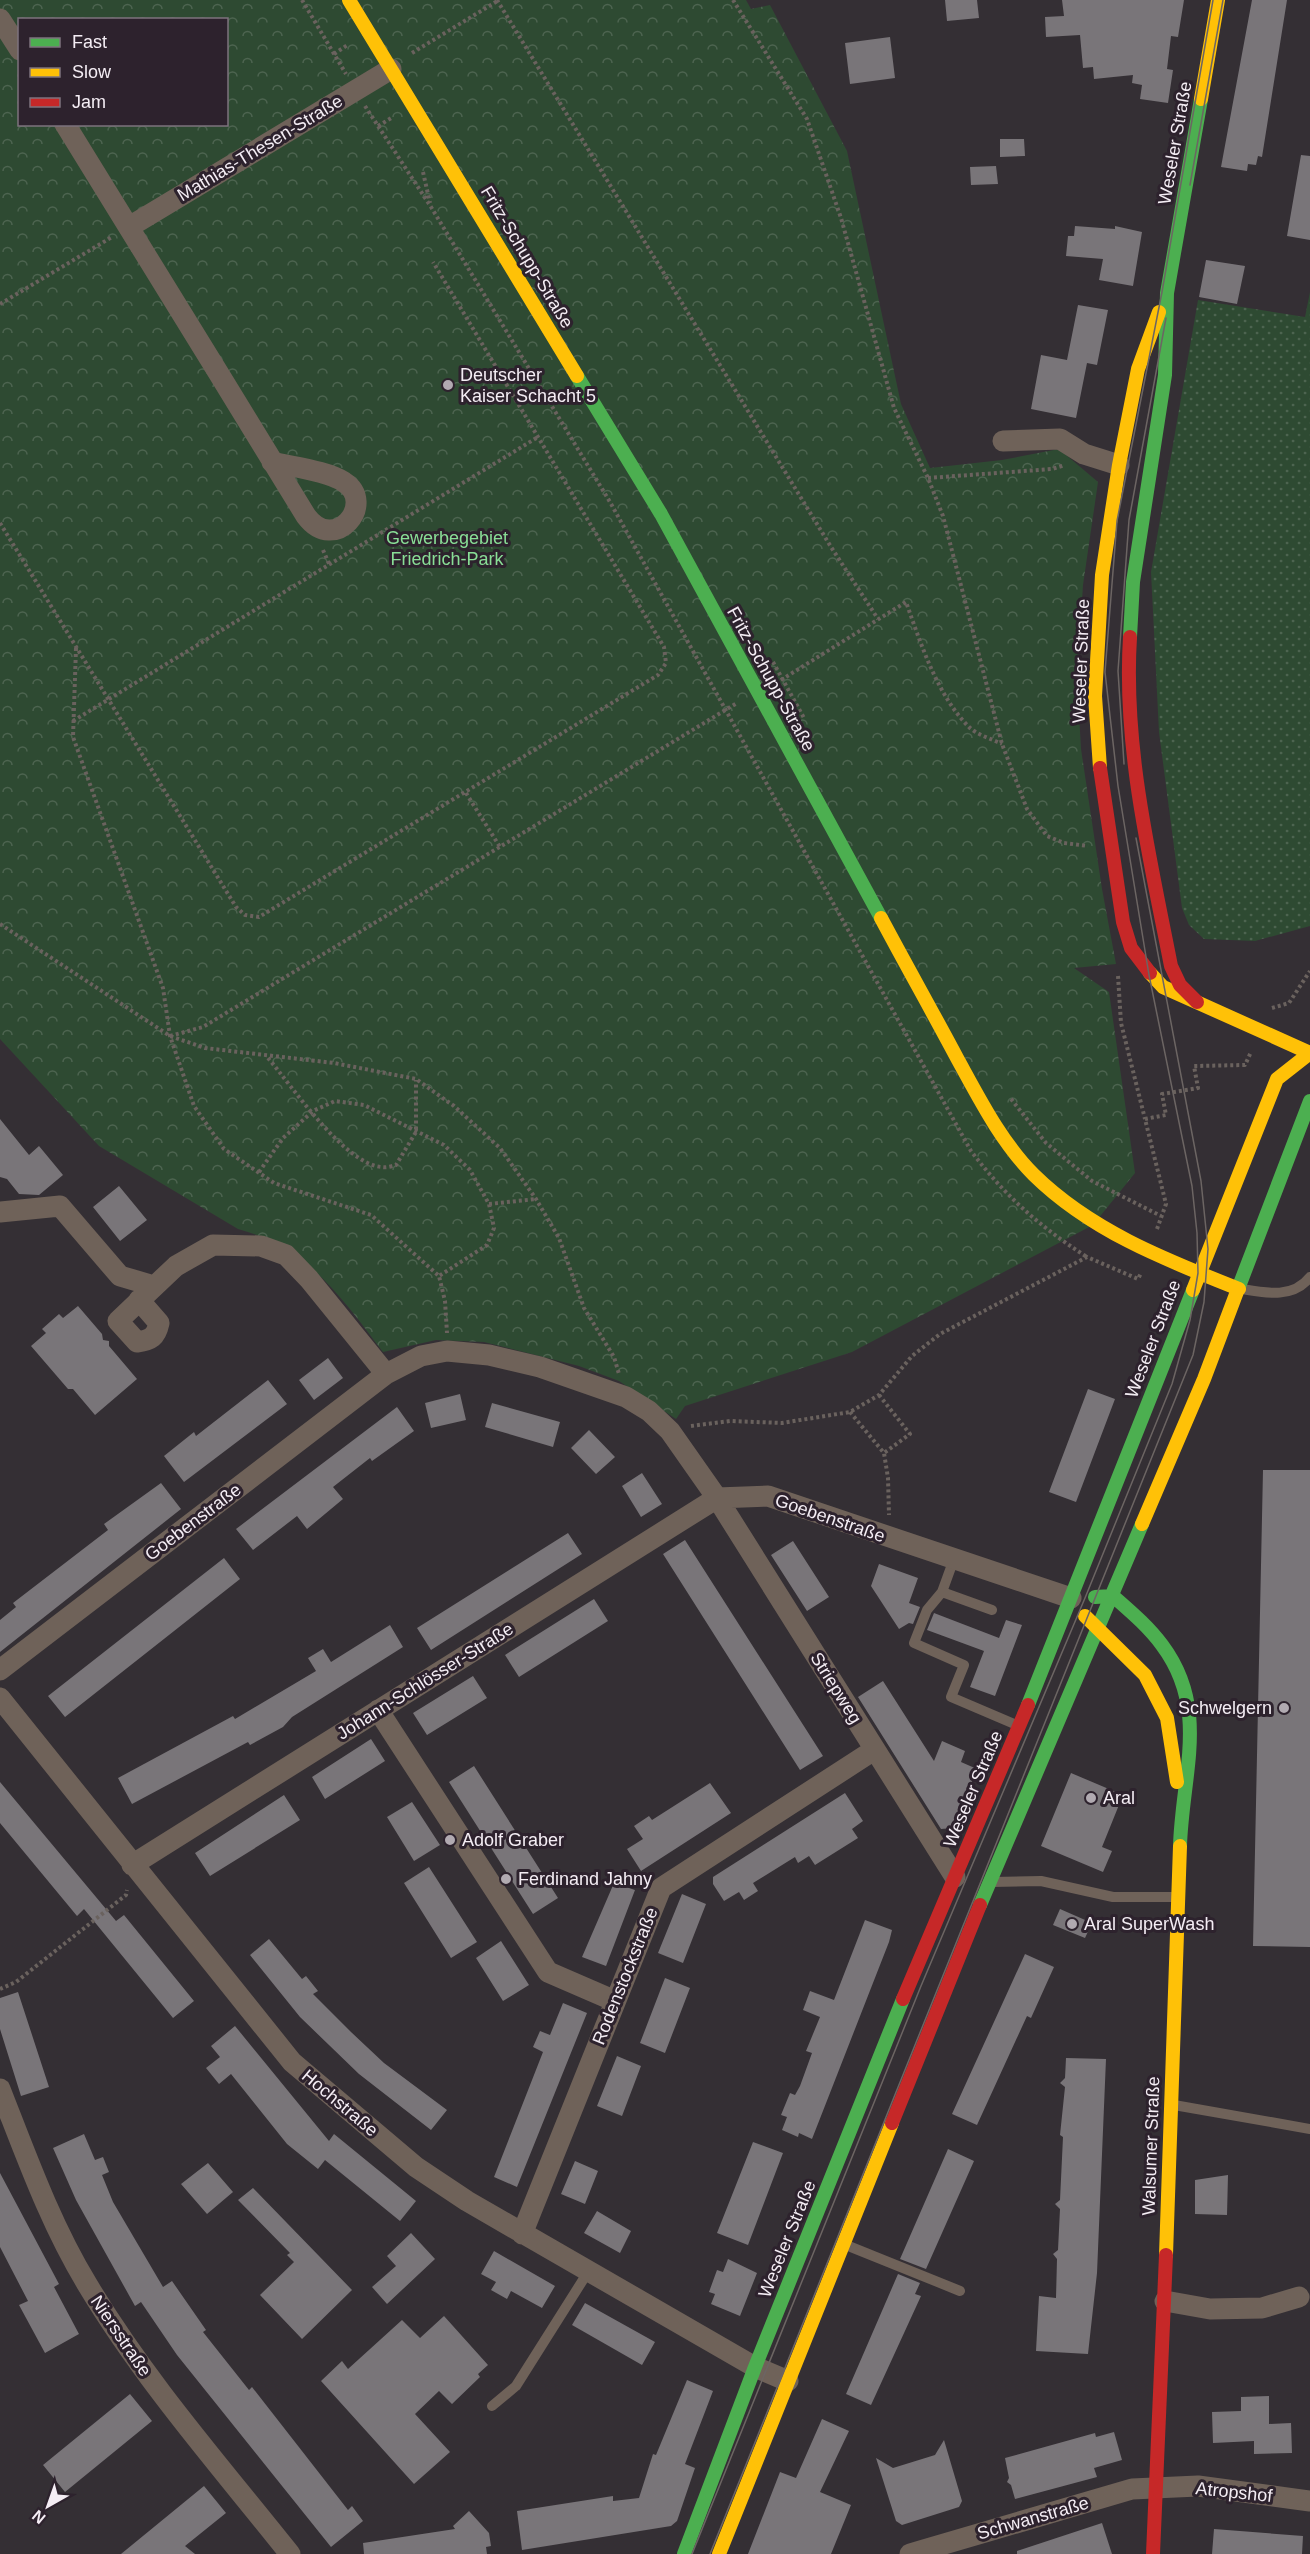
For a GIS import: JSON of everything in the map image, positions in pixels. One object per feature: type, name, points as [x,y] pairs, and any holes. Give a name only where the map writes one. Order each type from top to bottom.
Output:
[{"type":"main road","name":"Fritz-Schupp-Straße","points":[[349,0],[661,514],[985,1109],[1009,1146],[1035,1176],[1066,1202],[1120,1238],[1239,1289]]},
{"type":"main road","name":"Weseler Straße","points":[[1197,1002],[1180,985],[1171,966],[1145,835],[1135,770],[1128,663],[1133,582],[1165,375],[1167,293],[1218,0]]},
{"type":"main road","name":"Weseler Straße","points":[[683,2554],[755,2367],[1071,1598],[1198,1273],[1277,1079],[1310,1054],[1163,987],[1149,975],[1131,948],[1123,922],[1100,772],[1095,696],[1102,575],[1119,465],[1138,369],[1167,293]]},
{"type":"main road","points":[[719,2554],[989,1882],[1204,1379],[1310,1101]]},
{"type":"main road","points":[[1071,1598],[1113,1596]]},
{"type":"main road","name":"Walsumer Straße","points":[[1113,1596],[1144,1622],[1171,1656],[1186,1685],[1192,1712],[1191,1756],[1181,1806],[1165,2301],[1153,2554]]},
{"type":"main road","name":"Walsumer Straße","points":[[1071,1598],[1097,1630],[1119,1647],[1145,1675],[1167,1718],[1181,1806]]},
{"type":"street","points":[[0,19],[18,47]]},
{"type":"street","name":"Mathias-Thesen-Straße","points":[[129,227],[391,69]]},
{"type":"street","points":[[66,126],[273,462]]},
{"type":"street","points":[[1003,441],[1060,440],[1084,454],[1119,465]]},
{"type":"street","points":[[0,1212],[60,1206],[120,1276],[147,1293],[176,1266],[213,1245],[261,1246],[286,1255],[309,1279],[386,1374]]},
{"type":"street","name":"Goebenstraße","points":[[0,1670],[386,1374],[420,1356],[447,1351],[489,1354],[540,1367],[627,1397],[649,1411],[670,1431],[717,1498],[768,1496],[1071,1598]]},
{"type":"street","name":"Johann-Schlösser-Straße","points":[[132,1865],[717,1498]]},
{"type":"street","name":"Striepweg","points":[[717,1498],[955,1876]]},
{"type":"street","name":"Hochstraße","points":[[0,1698],[291,2062],[416,2167],[522,2234],[588,2272],[755,2367],[788,2381]]},
{"type":"street","points":[[378,1710],[548,1971],[615,2001]]},
{"type":"street","name":"Rodenstockstraße","points":[[522,2234],[661,1888],[874,1750]]},
{"type":"street","name":"Niersstraße","points":[[0,2089],[46,2206],[86,2283],[141,2368],[290,2554]]},
{"type":"street","points":[[1165,2301],[1210,2309],[1262,2308],[1299,2297]]},
{"type":"street","name":"Atropshof","points":[[1157,2488],[1198,2486],[1310,2501]]},
{"type":"street","name":"Schwanstraße","points":[[910,2554],[1132,2489],[1157,2488]]},
{"type":"lane","points":[[1239,1289],[1278,1294],[1304,1285],[1310,1278]]},
{"type":"lane","points":[[954,1559],[942,1592],[927,1610],[914,1642],[964,1665],[951,1697],[1019,1726]]},
{"type":"lane","points":[[942,1592],[992,1610]]},
{"type":"lane","points":[[989,1882],[1041,1881],[1113,1897],[1178,1897]]},
{"type":"lane","points":[[1170,2104],[1310,2129]]},
{"type":"lane","points":[[843,2244],[960,2291]]},
{"type":"lane","points":[[492,2406],[516,2386],[588,2272]]},
{"type":"path","points":[[412,53],[498,0],[831,547],[878,619]]},
{"type":"path","points":[[733,0],[807,119],[841,218],[894,408],[928,478],[943,516],[1002,744],[1027,809],[1047,836],[1064,843],[1089,846],[1092,857]]},
{"type":"path","points":[[431,207],[610,502],[727,708],[971,1151],[999,1187],[1047,1232],[1087,1257],[1138,1280],[1166,1204],[1121,1023],[1118,967]]},
{"type":"path","points":[[0,304],[129,227]]},
{"type":"path","points":[[0,522],[236,907],[245,915],[259,917],[658,675],[666,663],[664,647],[433,262]]},
{"type":"path","points":[[73,722],[538,437]]},
{"type":"path","points":[[928,478],[1052,469],[1066,465],[1084,454]]},
{"type":"path","points":[[170,1036],[203,1027],[727,708],[759,693],[906,602],[922,645],[951,704],[970,729],[1002,744]]},
{"type":"path","points":[[76,647],[73,737],[162,988],[170,1036],[194,1106],[224,1149],[274,1183],[371,1215],[439,1276],[445,1301],[447,1351]]},
{"type":"path","points":[[465,793],[500,847]]},
{"type":"path","points":[[0,924],[170,1036],[205,1048],[334,1063],[416,1079],[453,1107],[500,1148],[536,1199],[560,1238],[584,1308],[614,1357],[627,1397]]},
{"type":"path","points":[[1145,1119],[1166,1115],[1162,1094],[1198,1088],[1194,1066],[1245,1065],[1272,1008],[1289,1003],[1310,971]]},
{"type":"path","points":[[268,1057],[313,1111],[321,1126],[353,1154],[381,1168],[396,1165],[416,1132],[416,1079]]},
{"type":"path","points":[[259,1172],[283,1138],[313,1111],[335,1101],[364,1105],[444,1145],[470,1170],[489,1203],[494,1228],[487,1245],[439,1276]]},
{"type":"path","points":[[489,1203],[536,1199]]},
{"type":"path","points":[[670,1431],[710,1423],[782,1423],[850,1412],[879,1395],[912,1356],[940,1334],[1087,1257]]},
{"type":"path","points":[[879,1395],[910,1434],[884,1453]]},
{"type":"path","points":[[850,1412],[884,1453],[890,1508],[885,1537]]},
{"type":"path","points":[[0,1989],[16,1982],[126,1895],[132,1865]]},
{"type":"green space","name":"Gewerbegebiet Friedrich-Park","points":[[0,0],[746,0],[751,9],[770,5],[847,151],[901,404],[930,468],[1002,460],[1059,449],[1098,482],[1083,585],[1077,678],[1081,749],[1116,964],[1074,968],[1109,992],[1135,1173],[1093,1225],[852,1352],[685,1406],[676,1419],[619,1381],[579,1366],[484,1342],[436,1340],[383,1352],[337,1294],[304,1262],[263,1237],[238,1229],[99,1146],[0,1039]]},
{"type":"green space","points":[[1310,292],[1310,926],[1255,941],[1204,939],[1189,925],[1182,908],[1159,732],[1151,572],[1198,300],[1305,317]]},
{"type":"building","points":[[945,0],[977,0],[979,18],[947,21]]},
{"type":"building","points":[[1062,0],[1184,0],[1178,37],[1171,36],[1167,69],[1173,70],[1168,103],[1140,99],[1142,85],[1132,83],[1133,75],[1094,79],[1093,67],[1083,68],[1080,35],[1046,37],[1045,17],[1064,16]]},
{"type":"building","points":[[1252,0],[1287,0],[1262,157],[1258,156],[1256,165],[1248,164],[1247,171],[1221,167]]},
{"type":"building","points":[[890,37],[895,78],[850,84],[845,43]]},
{"type":"building","points":[[1000,139],[1024,139],[1025,156],[1000,157]]},
{"type":"building","points":[[1301,155],[1310,156],[1310,240],[1287,236]]},
{"type":"building","points":[[996,166],[998,184],[971,185],[970,167]]},
{"type":"building","points":[[1075,226],[1115,229],[1115,226],[1142,232],[1133,286],[1099,280],[1103,259],[1066,256],[1068,236],[1074,236]]},
{"type":"building","points":[[1206,260],[1245,266],[1237,304],[1199,297]]},
{"type":"building","points":[[1078,305],[1108,310],[1097,365],[1087,363],[1076,418],[1031,409],[1041,355],[1067,360]]},
{"type":"building","points":[[0,1119],[29,1155],[39,1146],[63,1175],[39,1195],[19,1194],[7,1179],[0,1177]]},
{"type":"building","points":[[119,1186],[147,1220],[120,1241],[93,1207]]},
{"type":"building","points":[[78,1306],[102,1334],[103,1340],[109,1341],[109,1346],[137,1379],[95,1415],[73,1389],[68,1389],[31,1346],[46,1333],[42,1329],[59,1314],[63,1318]]},
{"type":"building","points":[[328,1358],[343,1378],[314,1400],[299,1380]]},
{"type":"building","points":[[268,1380],[287,1404],[184,1482],[164,1456],[194,1432],[196,1436]]},
{"type":"building","points":[[1088,1389],[1115,1399],[1076,1502],[1049,1492]]},
{"type":"building","points":[[460,1394],[466,1420],[431,1428],[425,1403]]},
{"type":"building","points":[[492,1403],[560,1422],[553,1447],[485,1427]]},
{"type":"building","points":[[397,1407],[414,1431],[372,1461],[370,1458],[333,1487],[343,1499],[307,1529],[297,1516],[253,1550],[236,1529]]},
{"type":"building","points":[[589,1430],[615,1457],[596,1474],[571,1448]]},
{"type":"building","name":"Schwelgern","points":[[1263,1470],[1310,1470],[1310,1947],[1253,1946]]},
{"type":"building","points":[[642,1473],[662,1504],[641,1517],[622,1486]]},
{"type":"building","points":[[161,1483],[181,1509],[0,1652],[0,1620],[16,1607],[13,1603],[108,1530],[104,1524]]},
{"type":"building","points":[[568,1533],[582,1554],[431,1650],[417,1628]]},
{"type":"building","points":[[685,1540],[823,1756],[800,1770],[663,1554]]},
{"type":"building","points":[[793,1541],[829,1597],[807,1611],[771,1555]]},
{"type":"building","points":[[224,1558],[240,1579],[65,1717],[48,1696]]},
{"type":"building","points":[[879,1564],[918,1578],[909,1603],[920,1607],[913,1624],[909,1623],[899,1629],[871,1586]]},
{"type":"building","points":[[594,1599],[608,1621],[519,1677],[505,1655]]},
{"type":"building","points":[[934,1613],[999,1638],[1006,1620],[1022,1625],[995,1696],[970,1687],[984,1651],[927,1630]]},
{"type":"building","points":[[390,1625],[403,1647],[292,1717],[283,1727],[250,1745],[248,1742],[132,1804],[118,1778],[233,1716],[235,1719],[316,1671],[308,1658],[323,1649],[331,1662]]},
{"type":"building","points":[[473,1676],[487,1698],[427,1735],[413,1713]]},
{"type":"building","points":[[883,1681],[934,1761],[942,1741],[965,1751],[961,1762],[977,1769],[953,1828],[941,1829],[858,1697]]},
{"type":"building","points":[[371,1739],[385,1761],[325,1799],[312,1777]]},
{"type":"building","points":[[474,1766],[558,1898],[533,1914],[449,1782]]},
{"type":"building","points":[[1071,1773],[1123,1795],[1102,1847],[1112,1851],[1103,1872],[1041,1846]]},
{"type":"building","points":[[0,1782],[116,1921],[124,1915],[194,2001],[173,2018],[84,1909],[77,1916],[0,1823]]},
{"type":"building","points":[[710,1783],[731,1813],[641,1871],[627,1849],[643,1839],[634,1826],[649,1816],[652,1820]]},
{"type":"building","points":[[845,1793],[863,1821],[852,1829],[858,1838],[815,1865],[809,1856],[798,1863],[795,1857],[753,1883],[758,1891],[744,1900],[739,1892],[724,1901],[713,1884],[713,1877]]},
{"type":"building","points":[[284,1795],[300,1820],[210,1876],[195,1853]]},
{"type":"building","points":[[412,1802],[440,1845],[414,1861],[387,1817]]},
{"type":"building","points":[[429,1867],[477,1942],[451,1958],[404,1883]]},
{"type":"building","points":[[614,1883],[635,1890],[606,1966],[582,1957]]},
{"type":"building","points":[[682,1894],[706,1904],[683,1963],[658,1953]]},
{"type":"building","name":"Aral SuperWash","points":[[1060,1909],[1092,1923],[1085,1938],[1053,1925]]},
{"type":"building","points":[[865,1920],[892,1930],[889,1942],[812,2139],[799,2133],[798,2137],[782,2130],[787,2117],[781,2115],[790,2093],[795,2095],[800,2086],[812,2053],[806,2051],[820,2017],[803,2010],[810,1991],[834,2000]]},
{"type":"building","points":[[269,1939],[302,1979],[306,1976],[318,1991],[313,1994],[351,2032],[384,2063],[447,2110],[431,2130],[359,2074],[300,2017],[250,1955]]},
{"type":"building","points":[[501,1941],[529,1985],[503,2001],[476,1958]]},
{"type":"building","points":[[1025,1954],[1054,1967],[1031,2018],[1027,2016],[977,2125],[952,2114]]},
{"type":"building","points":[[665,1978],[690,1988],[665,2053],[640,2043]]},
{"type":"building","points":[[18,1992],[49,2087],[21,2096],[0,2029],[0,1998]]},
{"type":"building","points":[[563,2003],[587,2013],[517,2187],[494,2177],[543,2052],[533,2047],[540,2031],[550,2035]]},
{"type":"building","points":[[235,2026],[329,2141],[334,2134],[416,2201],[400,2221],[325,2160],[318,2169],[287,2144],[231,2074],[219,2084],[206,2068],[220,2057],[211,2046]]},
{"type":"building","points":[[617,2056],[641,2066],[622,2116],[597,2106]]},
{"type":"building","points":[[1066,2058],[1106,2059],[1097,2273],[1088,2354],[1036,2351],[1039,2296],[1056,2298],[1057,2259],[1053,2254],[1058,2250],[1060,2209],[1055,2204],[1060,2200],[1063,2137],[1060,2135],[1065,2087],[1060,2083],[1065,2078]]},
{"type":"building","points":[[84,2134],[95,2160],[103,2157],[109,2172],[102,2175],[113,2202],[163,2287],[172,2281],[206,2330],[203,2332],[249,2390],[252,2387],[348,2510],[352,2506],[363,2521],[331,2547],[177,2355],[141,2302],[135,2306],[76,2200],[53,2148]]},
{"type":"building","points":[[753,2142],[783,2153],[748,2245],[717,2233]]},
{"type":"building","points":[[948,2149],[974,2161],[926,2269],[900,2259]]},
{"type":"building","points":[[575,2161],[598,2171],[585,2204],[561,2194]]},
{"type":"building","points":[[208,2163],[233,2192],[207,2214],[181,2184]]},
{"type":"building","points":[[0,2173],[59,2284],[54,2287],[79,2334],[45,2353],[19,2305],[28,2301],[0,2247]]},
{"type":"building","points":[[1228,2175],[1227,2215],[1195,2214],[1195,2180]]},
{"type":"building","points":[[253,2188],[352,2290],[302,2339],[260,2295],[294,2262],[287,2255],[290,2253],[238,2200]]},
{"type":"building","points":[[597,2211],[631,2231],[620,2253],[584,2233]]},
{"type":"building","points":[[411,2233],[435,2259],[387,2304],[372,2287],[396,2266],[387,2256]]},
{"type":"building","points":[[494,2251],[555,2286],[542,2308],[511,2291],[507,2299],[491,2290],[496,2282],[481,2274]]},
{"type":"building","points":[[728,2259],[757,2273],[740,2316],[711,2304],[715,2294],[709,2292],[717,2270],[723,2272]]},
{"type":"building","points":[[898,2274],[920,2283],[915,2294],[921,2296],[871,2405],[846,2394]]},
{"type":"building","points":[[585,2303],[655,2342],[642,2365],[572,2325]]},
{"type":"building","points":[[444,2316],[488,2365],[478,2374],[480,2377],[452,2404],[439,2391],[415,2414],[450,2452],[414,2484],[321,2381],[342,2361],[348,2369],[402,2320],[420,2338]]},
{"type":"building","points":[[687,2380],[713,2391],[685,2464],[695,2468],[677,2521],[671,2526],[522,2550],[517,2511],[613,2496],[613,2501],[639,2498],[653,2454],[656,2455]]},
{"type":"building","points":[[130,2394],[152,2421],[65,2492],[43,2465]]},
{"type":"building","points":[[1269,2396],[1269,2424],[1291,2423],[1292,2453],[1254,2454],[1254,2441],[1213,2443],[1212,2412],[1241,2411],[1241,2397]]},
{"type":"building","points":[[822,2419],[849,2431],[820,2492],[851,2505],[831,2554],[748,2554],[780,2472],[796,2478]]},
{"type":"building","points":[[1114,2432],[1122,2460],[1094,2468],[1097,2477],[1015,2499],[1011,2485],[1007,2482],[1009,2478],[1005,2458],[1095,2433],[1096,2437]]},
{"type":"building","points":[[944,2440],[962,2501],[959,2507],[902,2525],[896,2521],[876,2458],[893,2468],[935,2455]]},
{"type":"building","points":[[204,2486],[226,2513],[185,2546],[195,2554],[121,2554]]},
{"type":"building","points":[[469,2511],[489,2533],[491,2546],[486,2547],[487,2554],[364,2554],[363,2543],[455,2529],[453,2526]]},
{"type":"building","points":[[1102,2523],[1112,2554],[1017,2554],[1017,2551]]},
{"type":"building","points":[[1214,2529],[1303,2536],[1302,2554],[1212,2554]]},
{"type":"tram line","points":[[692,2554],[921,1986],[1085,1598],[1172,1384],[1190,1320],[1198,1273],[1192,1186],[1149,975],[1118,786],[1105,672],[1117,521],[1162,292],[1213,0]]},
{"type":"tram line","points":[[1190,185],[1223,0]]},
{"type":"tram line","points":[[1124,764],[1118,671],[1129,520],[1166,318]]},
{"type":"tram line","points":[[710,2554],[1193,1355],[1204,1302],[1208,1249],[1201,1181],[1136,838]]},
{"type":"traffic: fast","points":[[1130,637],[1133,582],[1165,375],[1167,293],[1201,99]]},
{"type":"traffic: fast","points":[[577,376],[661,514],[881,918]]},
{"type":"traffic: fast","points":[[1238,1289],[1310,1101]]},
{"type":"traffic: fast","points":[[1028,1705],[1193,1290]]},
{"type":"traffic: fast","points":[[980,1905],[1142,1524]]},
{"type":"traffic: fast","points":[[1095,1597],[1113,1596],[1151,1631],[1177,1669],[1185,1693],[1190,1742],[1180,1846]]},
{"type":"traffic: fast","points":[[684,2554],[755,2367],[903,1999]]},
{"type":"traffic: slow","points":[[349,0],[577,376]]},
{"type":"traffic: slow","points":[[1201,99],[1218,0]]},
{"type":"traffic: slow","points":[[1100,768],[1095,696],[1102,575],[1119,465],[1138,369],[1159,312]]},
{"type":"traffic: slow","points":[[881,918],[991,1119],[1034,1175],[1080,1212],[1130,1242],[1239,1289]]},
{"type":"traffic: slow","points":[[1150,973],[1163,987],[1310,1053]]},
{"type":"traffic: slow","points":[[1193,1290],[1277,1079],[1310,1053]]},
{"type":"traffic: slow","points":[[1142,1524],[1204,1379],[1238,1289]]},
{"type":"traffic: slow","points":[[1085,1616],[1145,1675],[1167,1718],[1177,1782]]},
{"type":"traffic: slow","points":[[1166,2255],[1180,1846]]},
{"type":"traffic: slow","points":[[719,2554],[892,2123]]},
{"type":"traffic: jam","points":[[1130,637],[1130,720],[1147,844],[1171,966],[1180,985],[1197,1002]]},
{"type":"traffic: jam","points":[[1100,768],[1123,922],[1131,948],[1150,973]]},
{"type":"traffic: jam","points":[[903,1999],[1028,1705]]},
{"type":"traffic: jam","points":[[892,2123],[980,1905]]},
{"type":"traffic: jam","points":[[1153,2554],[1166,2255]]},
{"type":"place","name":"Deutscher Kaiser Schacht 5","points":[[448,385]]},
{"type":"place","name":"Schwelgern","points":[[1284,1708]]},
{"type":"place","name":"Aral","points":[[1091,1798]]},
{"type":"place","name":"Adolf Graber","points":[[450,1840]]},
{"type":"place","name":"Ferdinand Jahny","points":[[506,1879]]},
{"type":"place","name":"Aral SuperWash","points":[[1072,1924]]}]
